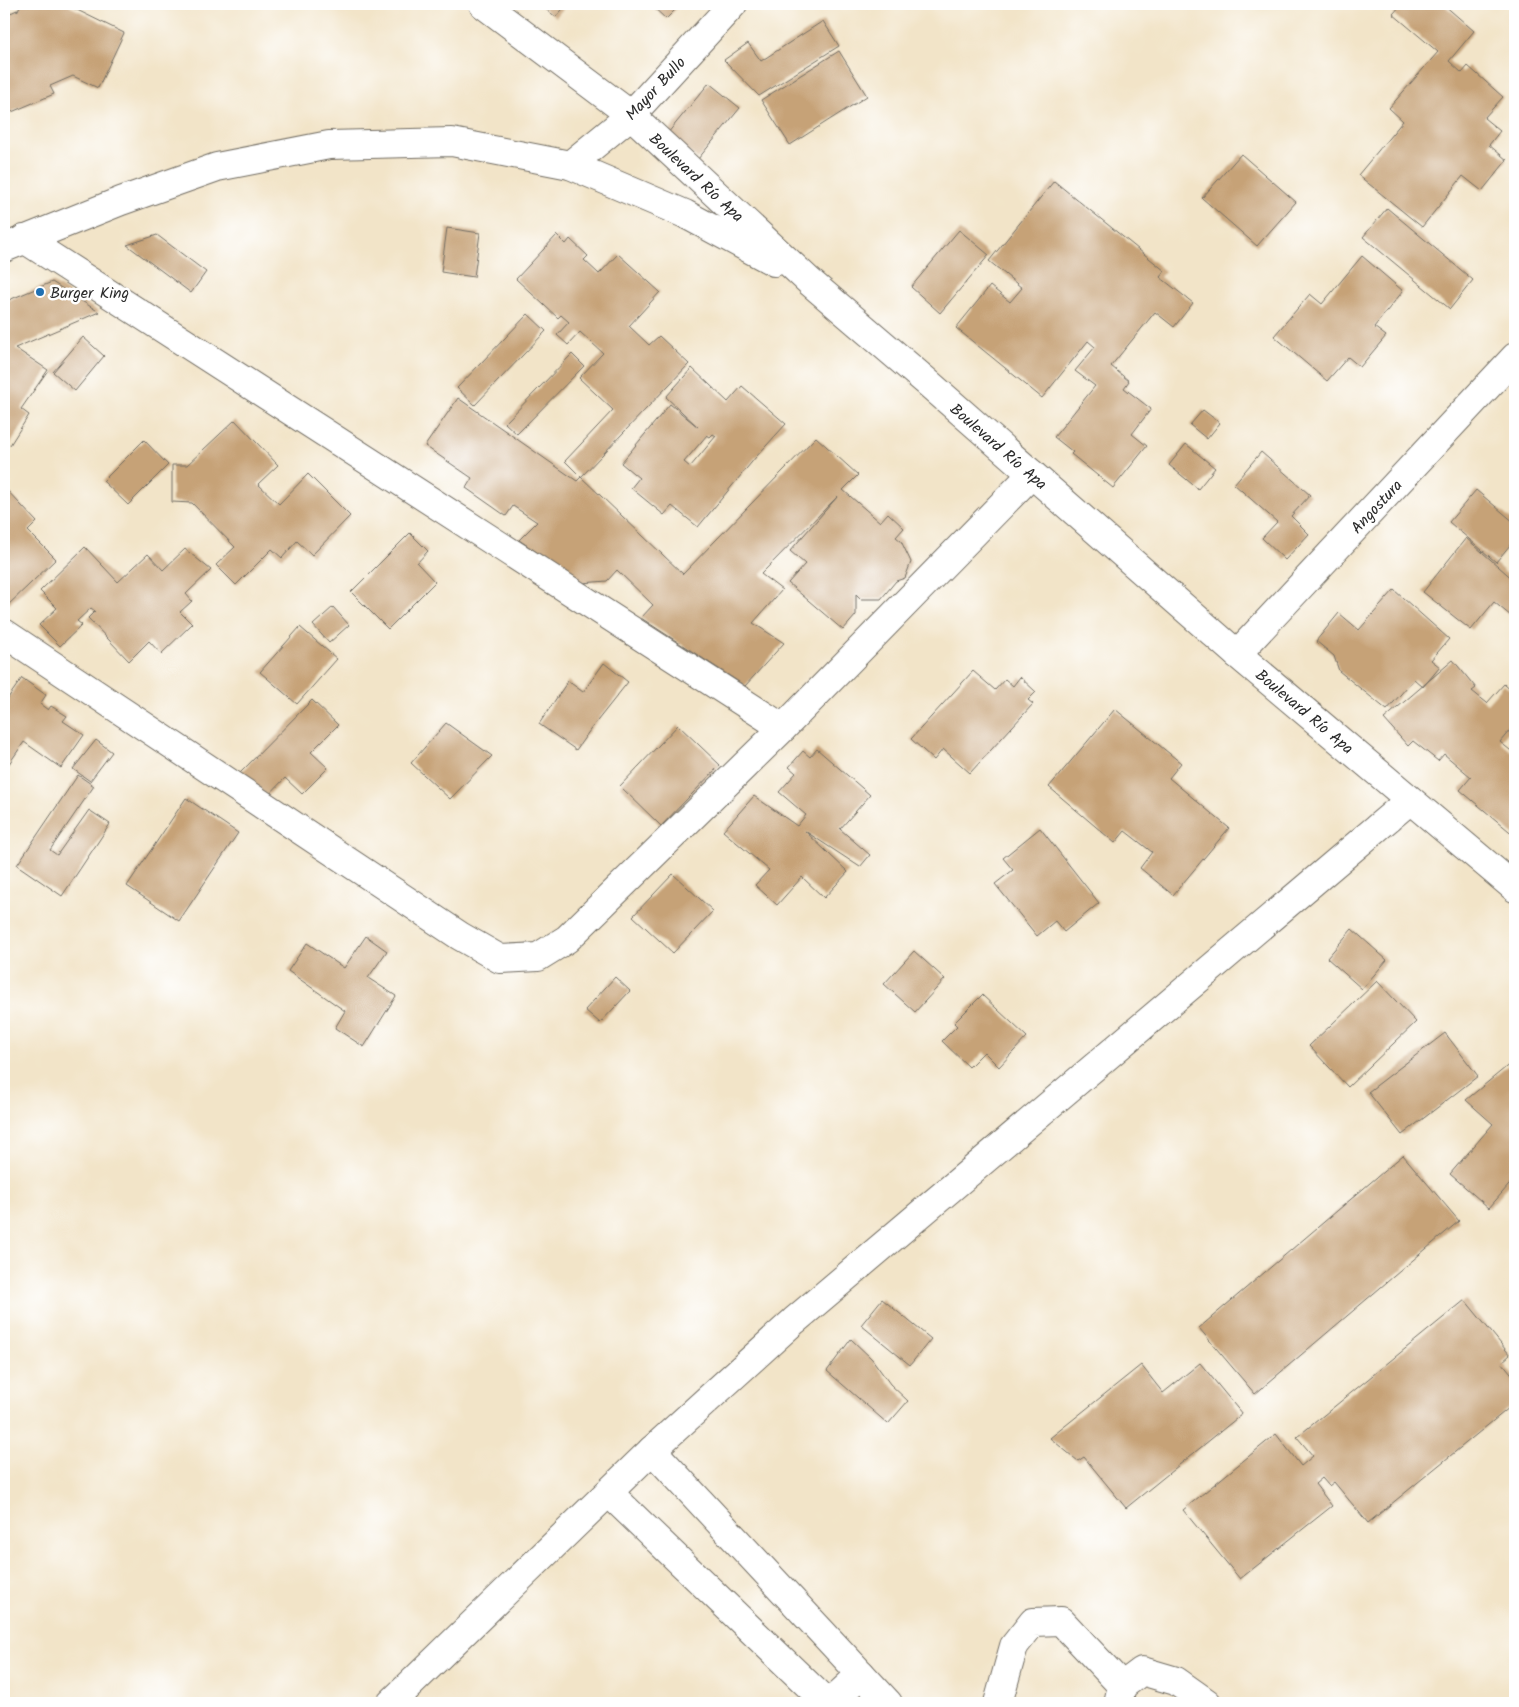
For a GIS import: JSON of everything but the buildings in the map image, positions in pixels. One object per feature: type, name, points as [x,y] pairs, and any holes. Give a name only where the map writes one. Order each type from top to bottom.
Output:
[{"type":"street","name":"Boulevard Río Apa","points":[[483,4],[631,115],[810,282],[1237,654],[1515,888]]},
{"type":"street","name":"Mayor Bullo","points":[[570,165],[631,115],[733,4]]},
{"type":"street","points":[[14,243],[121,201],[217,168],[329,145],[452,142],[570,165],[685,214],[810,282]]},
{"type":"street","points":[[14,243],[784,728]]},
{"type":"street","name":"Angostura","points":[[1237,654],[1515,357]]},
{"type":"street","points":[[4,633],[460,936],[500,959],[538,957],[567,939],[784,728],[1032,474]]},
{"type":"street","points":[[391,1703],[652,1450],[794,1321],[1410,800]]},
{"type":"street","points":[[652,1450],[888,1703]]},
{"type":"street","points":[[609,1493],[829,1703],[861,1674]]},
{"type":"street","points":[[998,1703],[1014,1646],[1033,1622],[1061,1621],[1120,1695],[1142,1671],[1176,1681],[1207,1703]]},
{"type":"place","name":"Burger King","points":[[40,292]]}]
